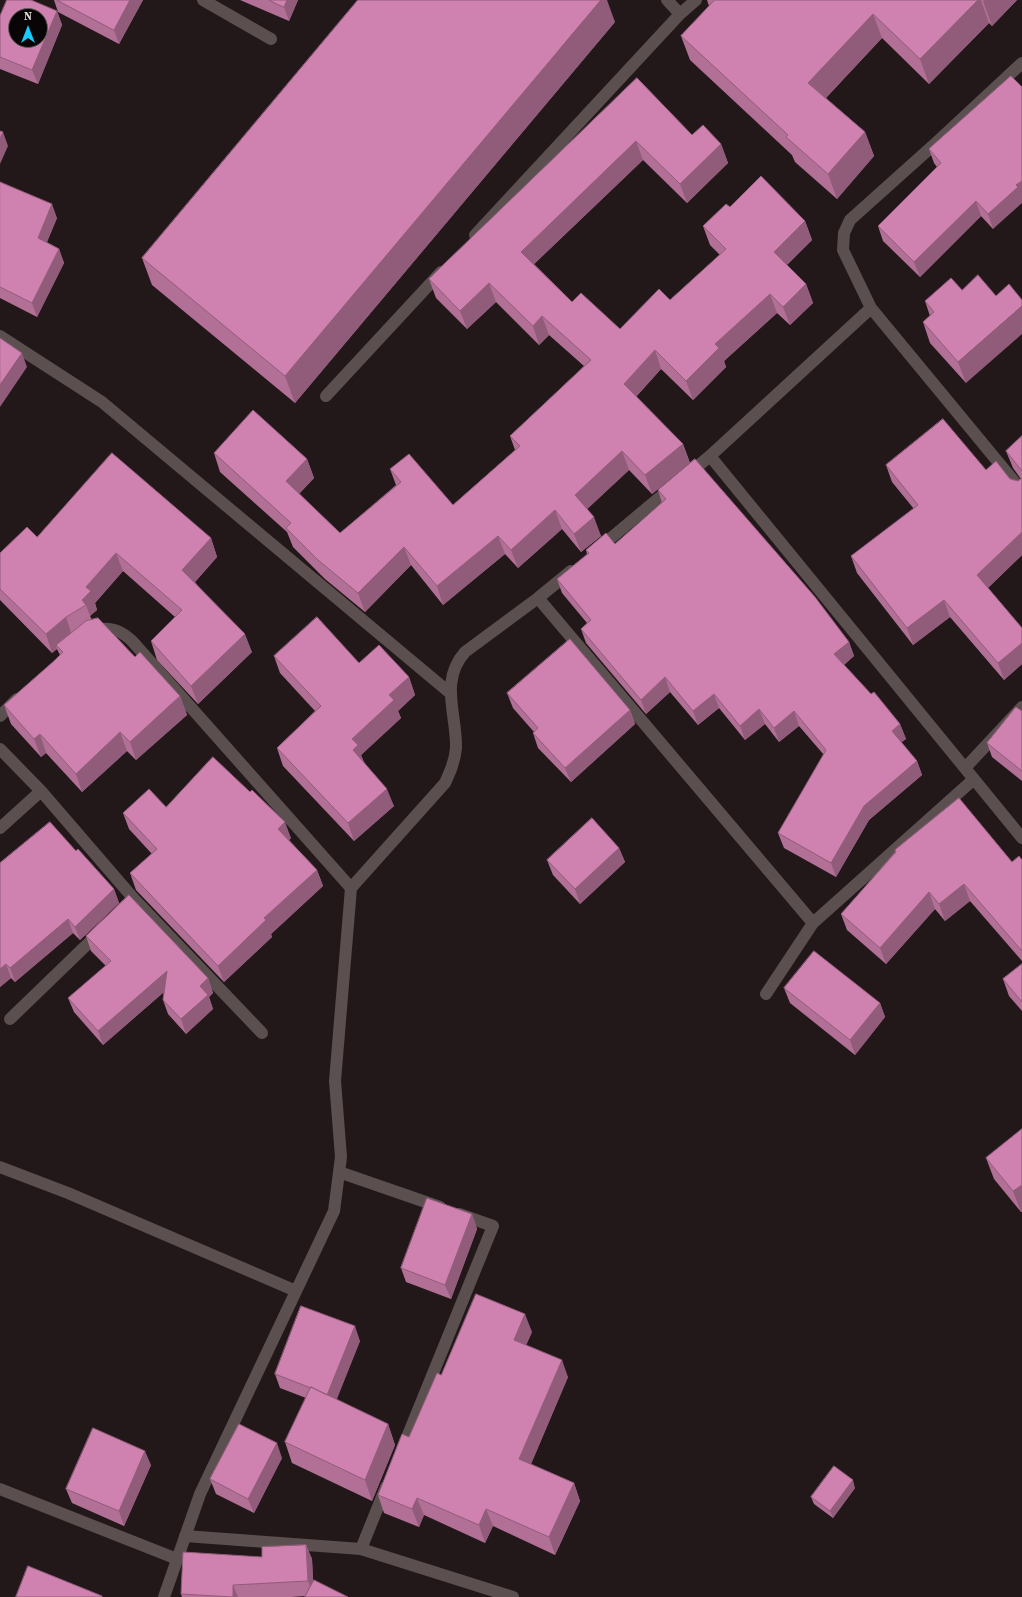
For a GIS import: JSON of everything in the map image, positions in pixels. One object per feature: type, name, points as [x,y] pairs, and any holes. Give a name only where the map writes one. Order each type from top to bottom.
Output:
[{"type":"street","points":[[203,0],[271,39]]},
{"type":"street","points":[[667,0],[680,14]]},
{"type":"street","points":[[468,244],[680,14],[696,0]]},
{"type":"street","points":[[1022,63],[850,220],[844,233],[843,250],[871,308],[1022,490]]},
{"type":"street","points":[[326,396],[451,261]]},
{"type":"street","points":[[164,1597],[200,1494],[334,1211],[341,1157],[335,1081],[351,888],[444,783],[454,764],[456,747],[450,693],[453,670],[457,661],[464,652],[538,598],[710,456],[871,308]]},
{"type":"street","points":[[0,336],[102,402],[450,693]]},
{"type":"street","points":[[710,456],[1022,838]]},
{"type":"street","points":[[538,598],[813,923]]},
{"type":"street","points":[[86,635],[99,629],[115,630],[123,633],[133,642],[351,888]]},
{"type":"street","points":[[0,716],[26,689]]},
{"type":"street","points":[[965,768],[1022,707]]},
{"type":"street","points":[[0,749],[41,791],[131,902],[262,1033]]},
{"type":"street","points":[[766,994],[813,923],[974,779]]},
{"type":"street","points":[[0,828],[41,791]]},
{"type":"street","points":[[10,1019],[106,926]]},
{"type":"street","points":[[0,1167],[68,1192],[296,1291]]},
{"type":"street","points":[[339,1172],[493,1226],[397,1461]]},
{"type":"street","points":[[361,1549],[391,1476]]},
{"type":"street","points":[[0,1489],[177,1559]]},
{"type":"street","points":[[186,1536],[361,1549],[513,1597]]},
{"type":"building","points":[[7,0],[31,0],[57,11],[48,32],[48,8],[8,8],[8,48],[41,48],[32,70],[0,57],[0,16]]},
{"type":"building","points":[[57,0],[130,0],[114,30]]},
{"type":"building","points":[[269,0],[287,0],[284,7]]},
{"type":"building","points":[[358,0],[601,0],[285,376],[142,258]]},
{"type":"building","points":[[715,0],[978,0],[920,59],[873,14],[808,83],[865,132],[828,174],[786,137],[788,135],[681,36]]},
{"type":"building","points":[[1011,76],[1022,87],[1022,181],[1016,185],[1018,187],[988,214],[976,201],[914,262],[878,226],[941,163],[929,149]]},
{"type":"building","points":[[637,78],[692,135],[703,125],[721,144],[680,184],[636,141],[521,252],[572,302],[581,293],[620,329],[659,289],[670,300],[726,249],[703,226],[726,204],[730,207],[761,176],[805,221],[774,252],[806,284],[783,307],[770,294],[715,344],[719,348],[686,381],[655,350],[624,384],[683,444],[645,475],[622,451],[575,495],[594,517],[574,534],[555,510],[511,550],[498,536],[437,586],[404,547],[358,593],[318,560],[286,528],[291,523],[214,453],[253,410],[307,459],[286,481],[340,533],[401,482],[390,469],[409,454],[453,505],[520,446],[510,436],[591,360],[542,316],[533,326],[489,283],[460,311],[429,279]]},
{"type":"building","points":[[0,131],[3,132],[0,139]]},
{"type":"building","points":[[0,182],[52,204],[38,238],[59,249],[32,303],[0,287]]},
{"type":"building","points":[[978,275],[996,296],[1009,284],[1022,300],[1022,306],[958,362],[923,322],[934,312],[925,301],[951,278],[962,290]]},
{"type":"building","points":[[0,338],[22,353],[0,385]]},
{"type":"building","points":[[943,419],[986,470],[996,461],[1010,479],[1018,481],[1022,478],[1022,532],[977,575],[1022,628],[1022,643],[998,663],[944,600],[907,628],[851,556],[918,505],[886,465]]},
{"type":"building","points":[[1022,436],[1022,471],[1006,451]]},
{"type":"building","points":[[112,453],[211,538],[182,570],[245,634],[191,686],[151,641],[182,610],[116,553],[86,587],[91,591],[82,600],[86,605],[66,617],[46,634],[0,589],[0,553],[27,527],[37,537]]},
{"type":"building","points":[[695,459],[815,597],[849,642],[834,654],[871,694],[874,692],[900,724],[892,731],[917,761],[864,806],[831,863],[778,833],[826,750],[794,711],[774,728],[759,709],[740,726],[714,694],[693,711],[665,677],[641,700],[581,629],[591,620],[557,579],[589,553],[586,550],[606,533],[615,544],[666,499],[658,490]]},
{"type":"building","points":[[317,617],[359,663],[379,645],[409,677],[389,695],[394,700],[352,739],[358,745],[353,750],[387,789],[348,823],[277,748],[321,706],[274,656]]},
{"type":"building","points":[[98,618],[135,657],[140,652],[180,696],[130,742],[120,732],[76,774],[40,734],[34,739],[4,705],[63,652],[56,645],[86,621]]},
{"type":"building","points":[[570,639],[630,710],[565,768],[533,733],[538,728],[507,693]]},
{"type":"building","points":[[1016,707],[1022,711],[1022,771],[987,743]]},
{"type":"building","points":[[213,757],[250,792],[252,790],[285,822],[278,829],[317,870],[264,918],[266,920],[218,966],[130,873],[157,849],[123,813],[149,789],[166,807]]},
{"type":"building","points":[[959,798],[1012,862],[1019,856],[1022,860],[1022,951],[964,884],[939,904],[929,892],[880,948],[841,914],[896,852],[895,850]]},
{"type":"building","points":[[592,818],[619,848],[575,889],[547,860]]},
{"type":"building","points":[[50,822],[76,851],[78,849],[114,889],[75,927],[68,919],[10,968],[6,964],[0,969],[0,863]]},
{"type":"building","points":[[129,895],[208,978],[200,986],[208,995],[181,1019],[163,1000],[167,971],[98,1031],[68,998],[111,961],[86,936]]},
{"type":"building","points":[[814,951],[880,1003],[850,1040],[784,988]]},
{"type":"building","points":[[1022,964],[1022,1002],[1003,979]]},
{"type":"building","points":[[1022,1129],[1022,1185],[1013,1191],[986,1158]]},
{"type":"building","points":[[427,1198],[472,1214],[445,1285],[401,1268]]},
{"type":"building","points":[[476,1294],[525,1314],[514,1340],[562,1360],[519,1459],[574,1483],[549,1537],[486,1509],[479,1525],[417,1498],[412,1509],[378,1495],[402,1434],[409,1437],[437,1373],[441,1375]]},
{"type":"building","points":[[301,1306],[355,1326],[327,1395],[311,1387],[275,1374]]},
{"type":"building","points":[[311,1387],[388,1424],[365,1480],[285,1442]]},
{"type":"building","points":[[239,1424],[277,1443],[248,1499],[210,1479]]},
{"type":"building","points":[[93,1428],[145,1451],[119,1511],[66,1489]]},
{"type":"building","points":[[834,1466],[853,1480],[830,1511],[811,1497]]},
{"type":"building","points":[[306,1545],[308,1581],[233,1585],[233,1597],[181,1594],[183,1552],[262,1557],[262,1547]]},
{"type":"building","points":[[28,1566],[102,1596],[102,1597],[16,1597]]},
{"type":"building","points":[[314,1580],[348,1597],[305,1597]]}]
